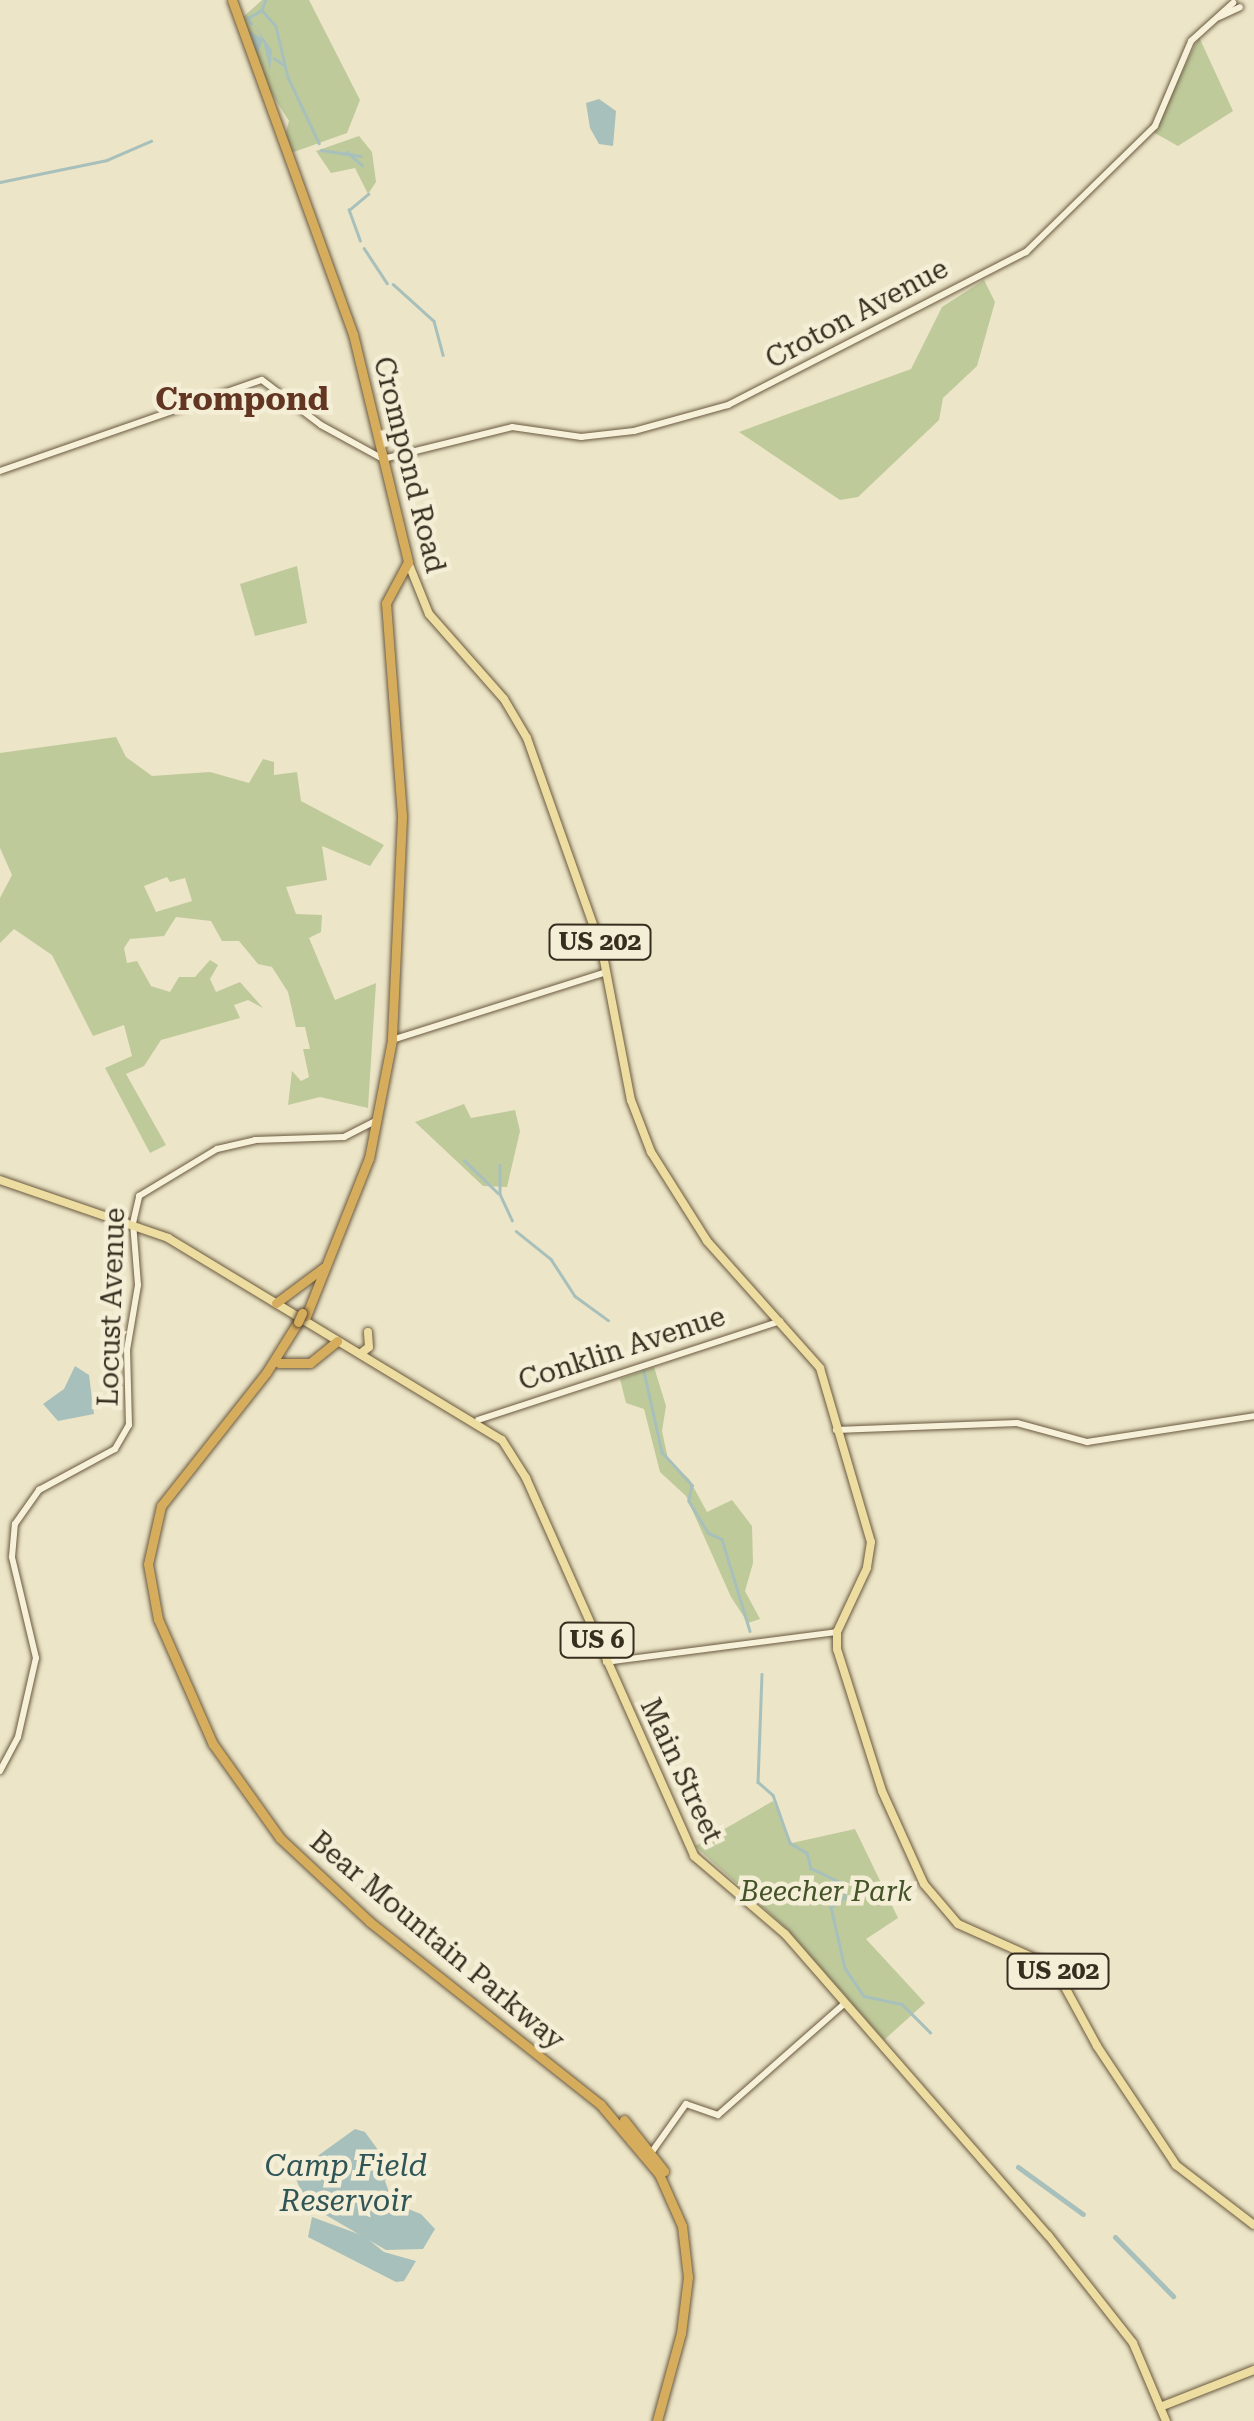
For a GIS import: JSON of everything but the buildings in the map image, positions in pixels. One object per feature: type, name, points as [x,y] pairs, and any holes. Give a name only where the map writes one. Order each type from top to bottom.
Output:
[{"type":"highway","name":"Crompond Road","points":[[232,0],[343,302],[408,562]]},
{"type":"highway","name":"Bear Mountain Parkway","points":[[408,562],[386,603],[402,817],[392,1040],[377,1122],[352,1208],[279,1363],[190,1469],[156,1532],[157,1596],[198,1704],[250,1794],[313,1866],[608,2106],[650,2155],[677,2210],[688,2270],[681,2333],[660,2421]]},
{"type":"highway","name":"Bear Mountain Parkway","points":[[377,1122],[367,1134],[324,1268],[302,1319],[257,1386],[180,1475],[157,1515],[150,1584],[175,1664],[233,1777],[293,1853],[360,1914],[600,2104],[650,2155]]},
{"type":"highway","points":[[276,1302],[324,1268]]},
{"type":"highway","points":[[301,1286],[314,1289]]},
{"type":"highway","points":[[279,1363],[310,1363],[338,1340]]},
{"type":"main road","name":"Crompond Road","points":[[408,562],[429,614],[524,731],[607,972],[629,1092],[646,1142],[701,1232],[820,1368],[872,1549],[836,1632]]},
{"type":"main road","name":"Main Street","points":[[0,1180],[133,1223],[478,1420],[518,1464],[694,1856],[784,1934],[1086,2282],[1133,2343],[1166,2421]]},
{"type":"main road","points":[[360,1354],[369,1347],[368,1332]]},
{"type":"main road","name":"US 202","points":[[836,1632],[875,1770],[933,1898],[964,1928],[1054,1967],[1097,2046],[1176,2164],[1254,2225]]},
{"type":"main road","points":[[1160,2407],[1254,2370]]},
{"type":"street","name":"Croton Avenue","points":[[383,459],[506,428],[591,437],[716,409],[1016,259],[1155,126],[1189,46],[1235,3]]},
{"type":"street","points":[[1235,3],[1252,10]]},
{"type":"street","points":[[0,471],[262,380],[331,432],[383,459]]},
{"type":"street","points":[[392,1040],[607,972]]},
{"type":"street","name":"Locust Avenue","points":[[0,1770],[18,1737],[36,1658],[12,1532],[38,1490],[124,1439],[138,1285],[133,1223],[145,1187],[217,1149],[367,1134]]},
{"type":"street","name":"Conklin Avenue","points":[[478,1420],[780,1321]]},
{"type":"street","points":[[835,1430],[1017,1424],[1087,1442],[1254,1416]]},
{"type":"street","points":[[606,1662],[836,1632]]},
{"type":"street","points":[[650,2155],[686,2104],[718,2115],[845,2003]]},
{"type":"green space","points":[[262,0],[309,0],[360,100],[347,133],[291,153],[284,138],[289,121],[261,77],[242,18]]},
{"type":"green space","points":[[1199,37],[1233,111],[1178,146],[1153,132]]},
{"type":"green space","points":[[359,136],[372,152],[376,182],[368,194],[355,168],[331,173],[316,151]]},
{"type":"green space","points":[[984,280],[995,302],[977,366],[943,398],[939,420],[858,497],[840,500],[739,432],[911,369],[942,307]]},
{"type":"green space","points":[[297,566],[307,623],[255,636],[240,584]]},
{"type":"green space","points":[[116,737],[126,757],[152,776],[210,772],[249,783],[263,759],[274,762],[274,775],[297,772],[301,801],[384,845],[370,866],[322,846],[327,880],[286,887],[296,914],[322,915],[321,932],[309,938],[335,1000],[376,983],[368,1108],[320,1097],[288,1105],[292,1071],[301,1081],[309,1077],[303,1049],[310,1049],[305,1027],[296,1027],[288,992],[272,967],[258,964],[239,941],[222,941],[211,921],[176,917],[164,936],[130,939],[124,948],[127,963],[137,961],[151,986],[170,992],[179,977],[195,977],[210,960],[218,965],[210,979],[216,992],[240,982],[263,1008],[248,1000],[234,1005],[240,1018],[161,1040],[144,1066],[126,1074],[166,1145],[150,1153],[105,1068],[132,1056],[124,1025],[93,1036],[52,955],[14,929],[0,943],[0,898],[12,875],[0,848],[0,753]],"holes":[[[167,877],[170,882],[185,878],[192,901],[156,912],[144,886]]]},
{"type":"green space","points":[[464,1104],[471,1118],[515,1110],[520,1131],[507,1187],[483,1186],[415,1122]]},
{"type":"green space","points":[[654,1367],[666,1406],[662,1431],[668,1459],[689,1479],[707,1512],[732,1500],[752,1526],[753,1563],[745,1591],[760,1619],[748,1623],[731,1597],[686,1496],[660,1472],[644,1409],[626,1403],[620,1379]]},
{"type":"green space","name":"Beecher Park","points":[[773,1801],[792,1843],[855,1829],[898,1918],[866,1939],[925,2003],[884,2040],[786,1928],[695,1846]]},
{"type":"water","points":[[253,23],[272,50],[270,71],[263,41],[256,57],[246,29],[262,38]]},
{"type":"water","points":[[599,99],[616,111],[613,146],[599,144],[590,128],[586,103]]},
{"type":"water","points":[[75,1366],[89,1375],[94,1414],[58,1421],[43,1404],[64,1389]]},
{"type":"water","name":"Camp Field Reservoir","points":[[355,2129],[365,2132],[389,2165],[385,2181],[393,2203],[421,2214],[435,2229],[423,2249],[386,2250],[305,2203],[294,2173]]},
{"type":"water","name":"Camp Field Reservoir","points":[[312,2217],[364,2236],[384,2252],[416,2261],[404,2281],[396,2282],[308,2237]]},
{"type":"waterway","points":[[266,0],[262,10],[276,26],[288,77],[319,143]]},
{"type":"waterway","points":[[251,24],[248,18],[262,10]]},
{"type":"waterway","points":[[274,58],[283,64]]},
{"type":"waterway","points":[[0,182],[107,160],[151,141]]},
{"type":"waterway","points":[[321,150],[361,156]]},
{"type":"waterway","points":[[347,152],[362,165]]},
{"type":"waterway","points":[[360,241],[349,210],[368,194]]},
{"type":"waterway","points":[[364,248],[387,283]]},
{"type":"waterway","points":[[393,284],[434,321],[443,355]]},
{"type":"waterway","points":[[464,1160],[498,1193]]},
{"type":"waterway","points":[[500,1165],[500,1194],[512,1220]]},
{"type":"waterway","points":[[516,1231],[551,1259],[575,1296],[608,1320]]},
{"type":"waterway","points":[[644,1371],[662,1452],[692,1485],[689,1501],[708,1533],[722,1539],[750,1631]]},
{"type":"waterway","points":[[762,1674],[758,1782],[773,1795],[790,1843],[807,1853],[811,1868],[844,1884],[845,1898],[831,1907],[845,1968],[864,1996],[902,2004],[930,2032]]},
{"type":"waterway","points":[[1018,2167],[1083,2214]]},
{"type":"waterway","points":[[1115,2237],[1173,2296]]},
{"type":"district","name":"Crompond","points":[[242,399]]}]
